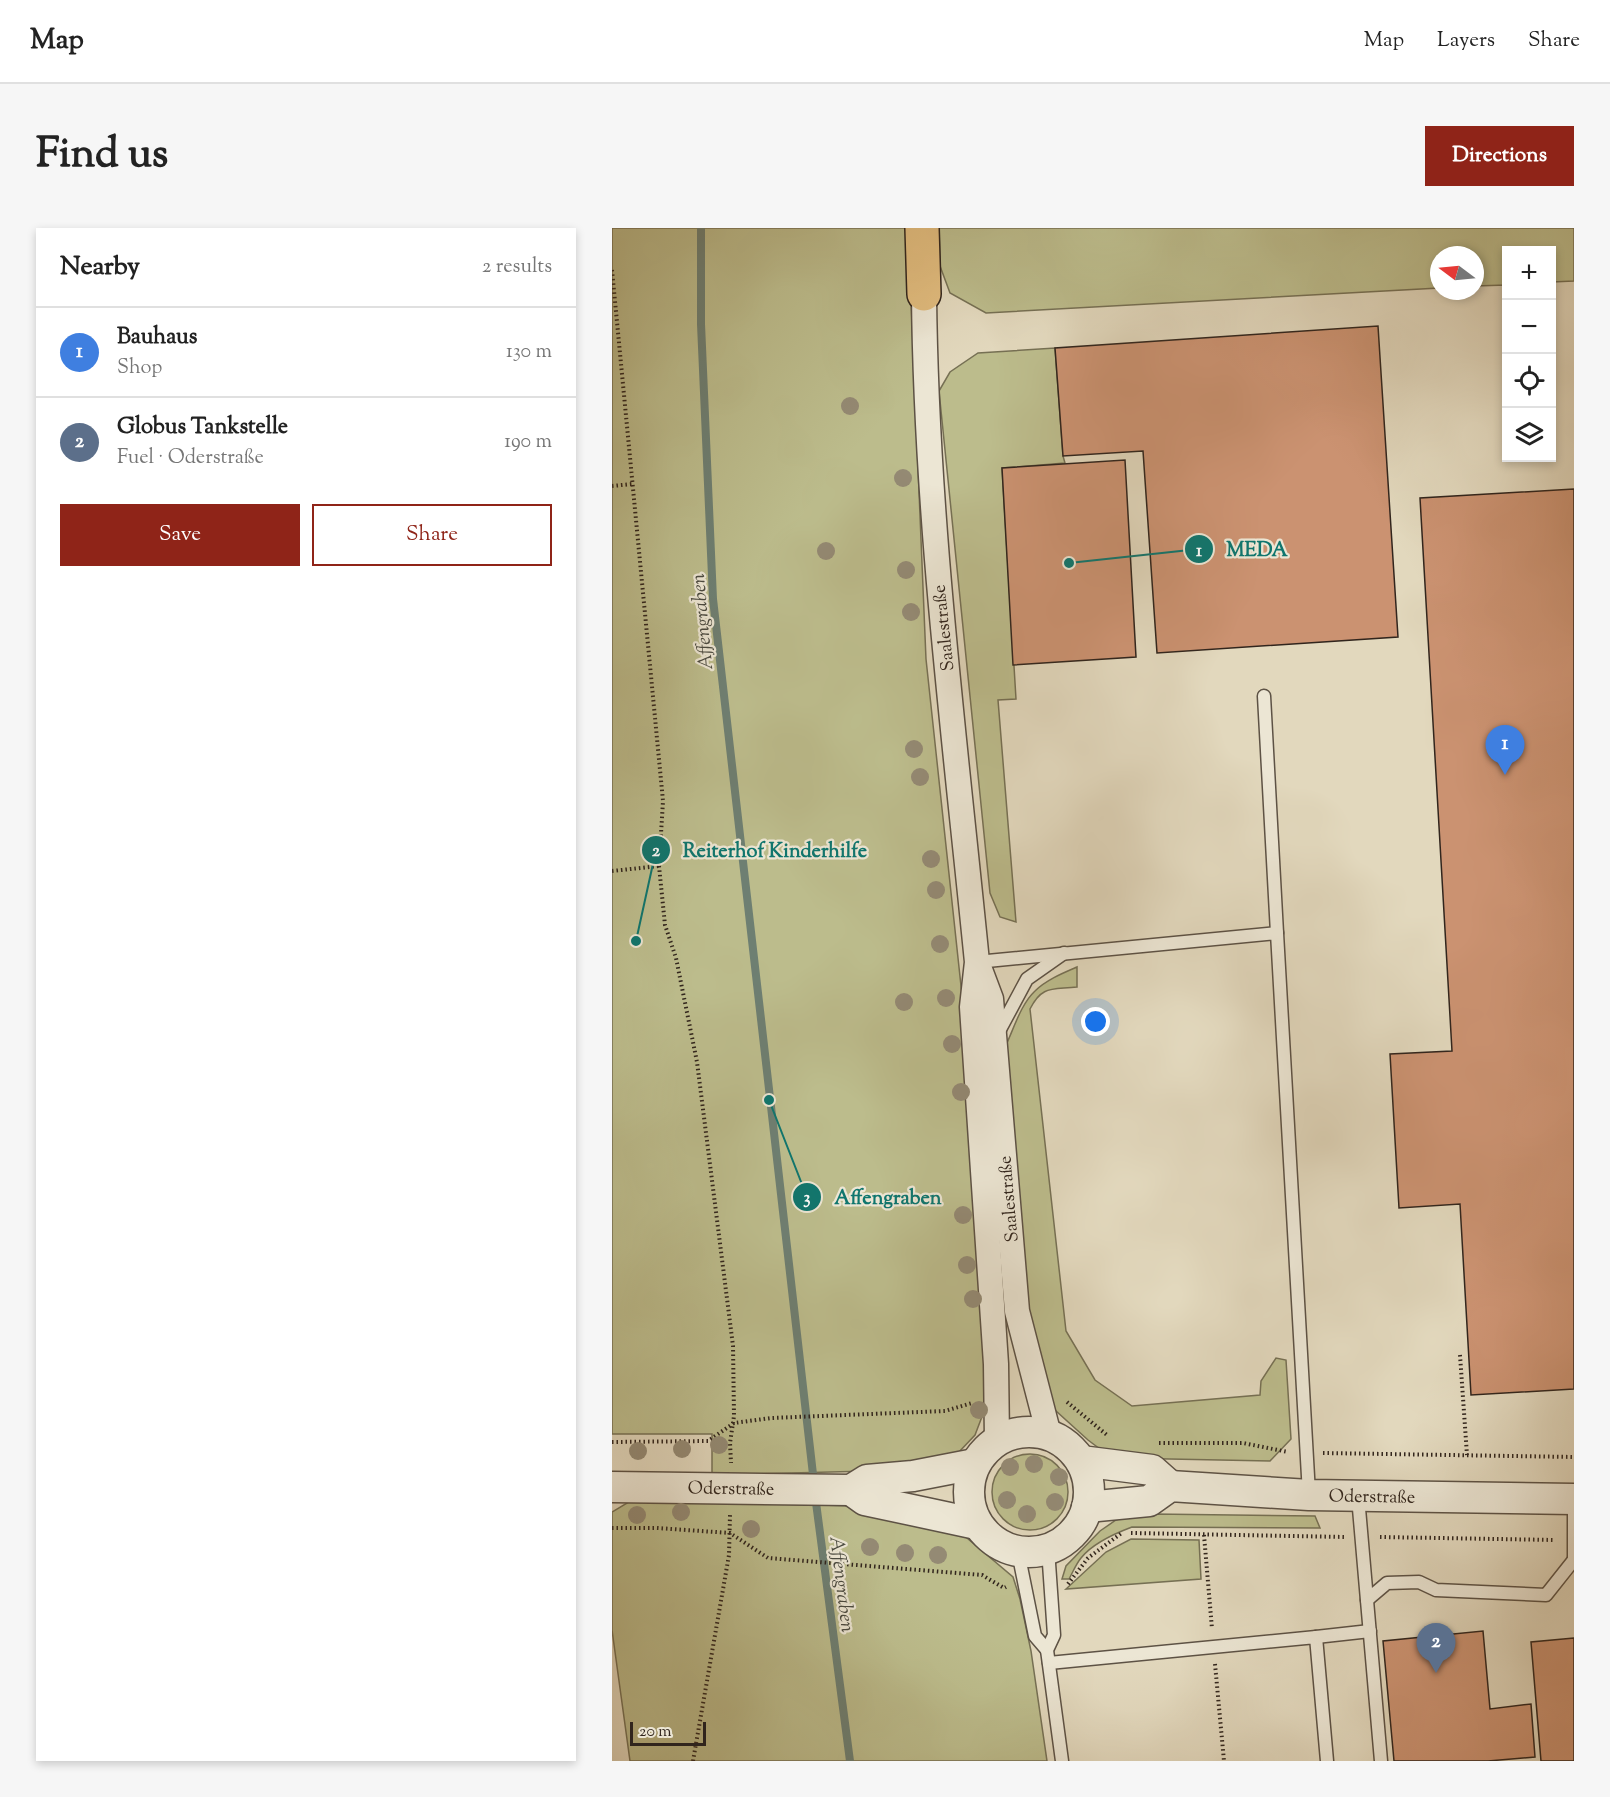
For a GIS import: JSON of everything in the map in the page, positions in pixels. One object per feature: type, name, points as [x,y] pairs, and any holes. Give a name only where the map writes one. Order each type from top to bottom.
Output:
[{"type":"highway","points":[[922,228],[924,294]]},
{"type":"street","name":"Saalestraße","points":[[924,294],[924,375],[939,588],[977,962],[972,1007],[996,1364],[997,1440]]},
{"type":"street","name":"Saalestraße","points":[[977,962],[991,999],[1017,1311],[1049,1435]]},
{"type":"street","points":[[1032,1431],[1049,1435],[1062,1441],[1073,1450],[1081,1461],[1087,1476],[1089,1491],[1082,1521],[1062,1543],[1048,1549],[1018,1552],[1002,1547],[987,1537],[977,1524],[969,1504],[969,1484],[975,1464],[984,1450],[997,1440],[1014,1433],[1032,1431]]},
{"type":"street","points":[[1081,1461],[1152,1470],[1170,1486],[1149,1501],[1087,1507]]},
{"type":"street","name":"Oderstraße","points":[[613,1488],[851,1490],[867,1480],[913,1476],[975,1464]]},
{"type":"street","name":"Oderstraße","points":[[1170,1486],[1358,1497],[1574,1499]]},
{"type":"street","name":"Oderstraße","points":[[851,1490],[865,1500],[977,1524]]},
{"type":"lane","points":[[1264,696],[1309,1495]]},
{"type":"lane","points":[[977,962],[1277,933]]},
{"type":"lane","points":[[995,1039],[1028,979],[1065,953]]},
{"type":"lane","points":[[1358,1497],[1381,1761]]},
{"type":"lane","points":[[1367,1600],[1387,1583],[1419,1582],[1436,1590],[1546,1595],[1574,1562],[1574,1499]]},
{"type":"lane","points":[[1047,1650],[1054,1635],[1048,1549]]},
{"type":"lane","points":[[1018,1552],[1035,1636],[1047,1650],[1062,1761]]},
{"type":"lane","points":[[1049,1663],[1370,1631]]},
{"type":"lane","points":[[1316,1637],[1327,1761]]},
{"type":"path","points":[[612,270],[663,801],[659,866],[665,925],[676,958],[697,1062],[734,1346],[734,1423]]},
{"type":"path","points":[[612,486],[632,484]]},
{"type":"path","points":[[612,871],[659,866]]},
{"type":"path","points":[[1460,1355],[1467,1455]]},
{"type":"path","points":[[1038,1396],[1057,1394],[1108,1436]]},
{"type":"path","points":[[612,1442],[708,1441],[734,1423],[771,1418],[945,1411],[978,1401],[997,1399]]},
{"type":"path","points":[[1150,1442],[1243,1443],[1284,1452],[1307,1453],[1574,1457]]},
{"type":"path","points":[[612,1528],[657,1528],[730,1533],[768,1558],[982,1575],[1004,1587],[1025,1587]]},
{"type":"path","points":[[1051,1585],[1069,1583],[1088,1558],[1123,1532],[1574,1541]]},
{"type":"path","points":[[693,1761],[729,1555],[730,1533]]},
{"type":"green space","points":[[612,228],[908,228],[926,659],[970,1070],[987,1377],[986,1406],[975,1435],[957,1454],[909,1470],[712,1475],[712,1434],[612,1434]]},
{"type":"green space","points":[[939,228],[1574,228],[1574,281],[1556,282],[1556,246],[1502,246],[1502,285],[1484,286],[1484,246],[1430,246],[1430,288],[986,313],[950,293],[940,266]]},
{"type":"green space","points":[[1055,348],[1065,463],[1002,468],[1016,699],[998,700],[1016,922],[1000,917],[990,893],[939,391],[950,372],[978,353]]},
{"type":"green space","points":[[1077,967],[1077,987],[1044,992],[1034,1001],[1030,1009],[1066,1331],[1095,1380],[1132,1406],[1260,1395],[1261,1381],[1276,1358],[1286,1360],[1291,1439],[1270,1461],[1119,1458],[1108,1455],[1088,1440],[1055,1410],[1028,1332],[1006,1045],[1030,996],[1049,980]]},
{"type":"green space","points":[[1030,1454],[1045,1457],[1057,1465],[1065,1477],[1068,1492],[1065,1507],[1057,1519],[1045,1527],[1030,1530],[1015,1527],[1003,1519],[995,1507],[992,1492],[995,1477],[1003,1465],[1015,1457]]},
{"type":"green space","points":[[632,1500],[857,1506],[961,1533],[1013,1577],[1031,1651],[1047,1761],[630,1761],[612,1630],[612,1512]]},
{"type":"green space","points":[[1132,1515],[1315,1516],[1320,1528],[1132,1527],[1091,1548],[1079,1560],[1069,1579],[1062,1579],[1066,1566],[1100,1531],[1116,1520]]},
{"type":"green space","points":[[1131,1539],[1199,1540],[1201,1579],[1066,1589],[1106,1552]]},
{"type":"building","points":[[1378,326],[1398,637],[1157,653],[1143,451],[1063,456],[1055,348]]},
{"type":"building","points":[[1125,460],[1136,657],[1013,665],[1002,468]]},
{"type":"building","points":[[1574,489],[1574,1389],[1471,1395],[1460,1204],[1399,1208],[1390,1054],[1452,1051],[1420,498]]},
{"type":"building","points":[[1483,1631],[1490,1709],[1531,1704],[1535,1757],[1488,1761],[1394,1761],[1383,1641]]},
{"type":"building","points":[[1574,1638],[1574,1761],[1541,1761],[1531,1642]]},
{"type":"waterway","name":"Affengraben","points":[[701,228],[701,324],[713,599],[814,1483]]},
{"type":"waterway","name":"Affengraben","points":[[815,1495],[850,1761]]},
{"type":"place","name":"MEDA","points":[[1069,563]]},
{"type":"place","name":"Bauhaus","points":[[1505,775]]},
{"type":"place","name":"Reiterhof Kinderhilfe","points":[[636,941]]},
{"type":"place","name":"Affengraben","points":[[769,1100]]},
{"type":"place","name":"Globus Tankstelle","points":[[1436,1673]]}]
